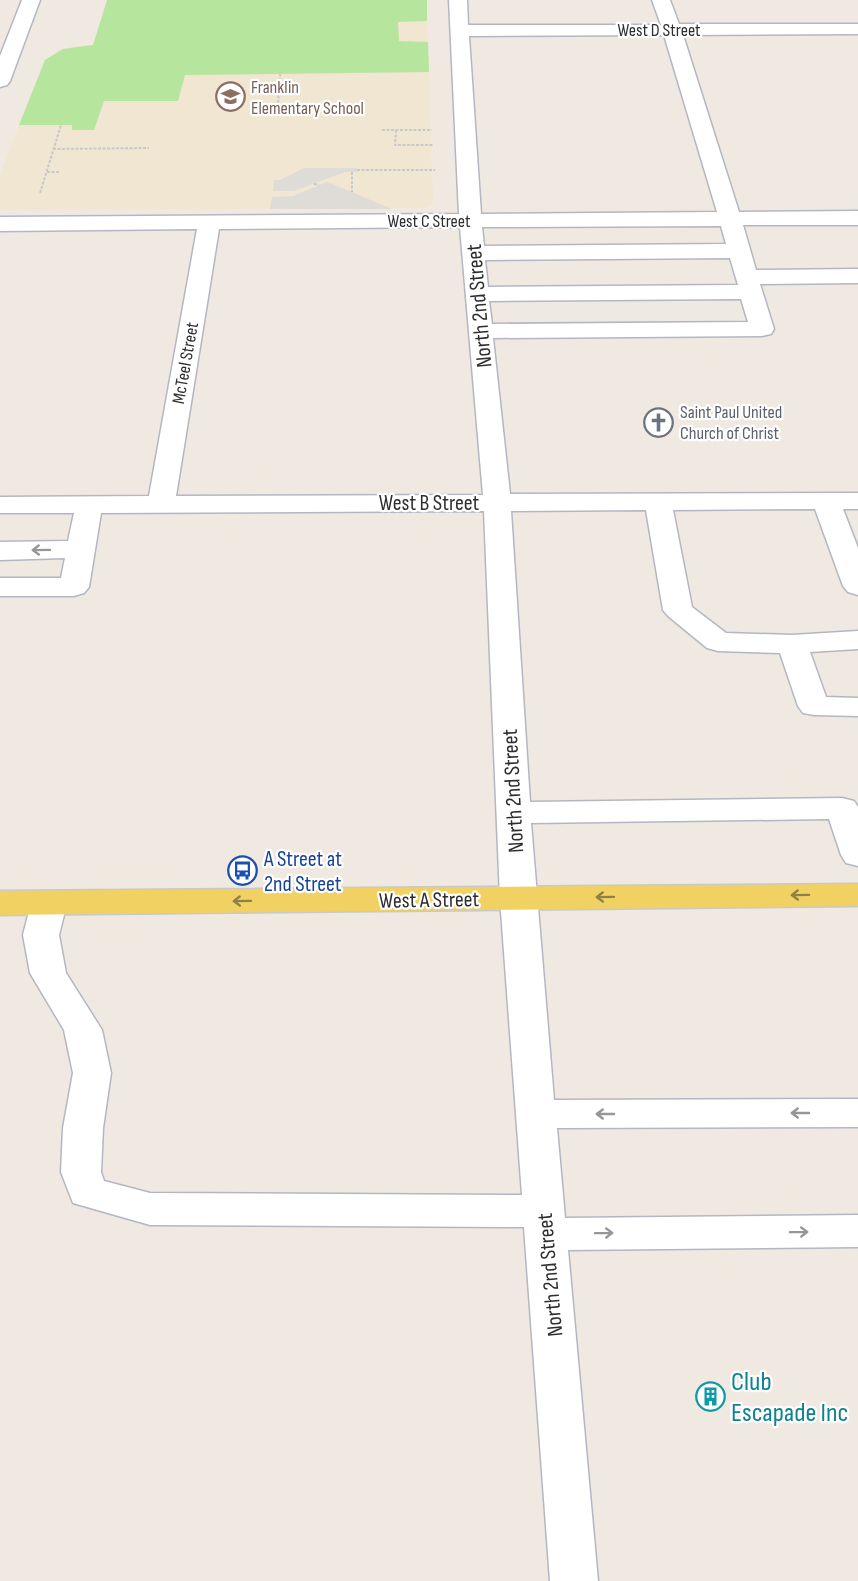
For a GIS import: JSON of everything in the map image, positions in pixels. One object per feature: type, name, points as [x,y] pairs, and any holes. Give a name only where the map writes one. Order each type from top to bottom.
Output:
[{"type":"main road","name":"West A Street","points":[[0,903],[858,895]]},
{"type":"street","points":[[0,81],[31,0]]},
{"type":"street","points":[[480,331],[762,329],[740,251],[661,0]]},
{"type":"street","name":"West D Street","points":[[459,16],[672,30],[858,29]]},
{"type":"street","name":"North 2nd Street","points":[[459,16],[470,221],[496,502],[518,898],[574,1581]]},
{"type":"street","name":"West C Street","points":[[0,224],[858,218]]},
{"type":"street","name":"McTeel Street","points":[[161,503],[209,222]]},
{"type":"street","points":[[473,253],[740,251]]},
{"type":"street","points":[[477,294],[749,284],[858,276]]},
{"type":"street","points":[[658,501],[678,610],[718,642],[792,644],[858,640]]},
{"type":"street","points":[[826,501],[858,586]]},
{"type":"street","name":"West B Street","points":[[0,505],[858,501]]},
{"type":"street","points":[[0,587],[74,587],[89,504]]},
{"type":"street","points":[[0,551],[81,549]]},
{"type":"street","points":[[792,644],[814,706],[858,707]]},
{"type":"street","points":[[514,813],[842,808],[858,855]]},
{"type":"street","points":[[49,903],[41,935],[48,973],[83,1030],[92,1073],[83,1128],[81,1172],[87,1192],[150,1209],[858,1231]]},
{"type":"street","points":[[536,1114],[858,1113]]},
{"type":"path","points":[[278,103],[280,74]]},
{"type":"path","points":[[37,202],[61,125]]},
{"type":"path","points":[[382,130],[436,130]]},
{"type":"path","points":[[396,130],[395,145],[437,145]]},
{"type":"path","points":[[53,149],[149,148]]},
{"type":"path","points":[[357,170],[437,170]]},
{"type":"path","points":[[46,172],[59,172]]},
{"type":"path","points":[[352,172],[352,192]]},
{"type":"path","points":[[314,184],[319,185]]},
{"type":"shaded area","name":"Franklin Elementary School","points":[[427,21],[433,203],[424,208],[0,210],[0,174],[45,60],[57,51],[75,46],[93,45],[95,38],[285,24]]},
{"type":"shaded area","points":[[304,168],[357,168],[358,172],[345,172],[294,191],[273,191],[274,180],[280,180]]},
{"type":"shaded area","points":[[327,182],[392,209],[270,209],[272,197],[293,196]]},
{"type":"green space","points":[[107,0],[427,0],[427,21],[398,22],[399,41],[428,42],[429,72],[185,75],[178,101],[104,101],[94,130],[72,130],[72,125],[19,125],[45,60],[63,49],[93,45]]},
{"type":"place","name":"Franklin Elementary School","points":[[230,97]]},
{"type":"place","name":"Saint Paul United Church of Christ","points":[[659,422]]},
{"type":"place","name":"A Street at 2nd Street","points":[[243,871]]},
{"type":"place","name":"Club Escapade Inc","points":[[710,1397]]}]
